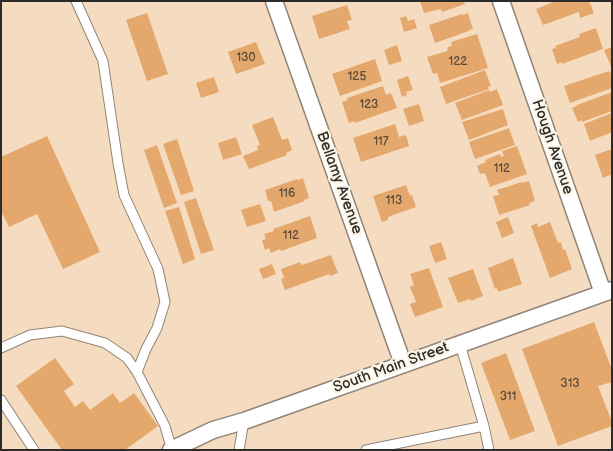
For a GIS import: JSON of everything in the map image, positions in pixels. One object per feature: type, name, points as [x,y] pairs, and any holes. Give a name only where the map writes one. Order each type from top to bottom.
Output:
[{"type":"street","name":"Bellamy Avenue","points":[[274,1],[403,364]]},
{"type":"street","name":"Hough Avenue","points":[[501,1],[607,291]]},
{"type":"street","name":"South Main Street","points":[[172,450],[213,430],[244,421],[607,291]]},
{"type":"lane","points":[[76,1],[103,62],[124,195],[158,270],[165,302],[157,328],[137,372]]},
{"type":"lane","points":[[1,348],[30,335],[62,331],[105,344],[127,358],[137,372],[165,426],[172,450]]},
{"type":"lane","points":[[460,344],[484,426],[489,450]]},
{"type":"lane","points":[[1,400],[34,450]]},
{"type":"lane","points":[[239,450],[244,421]]},
{"type":"lane","points":[[366,450],[484,426]]},
{"type":"building","points":[[420,1],[464,1],[465,4],[442,12],[441,9],[424,13]]},
{"type":"building","points":[[556,1],[589,1],[594,13],[580,18],[579,12],[543,25],[536,9]]},
{"type":"building","points":[[347,5],[352,20],[347,21],[350,29],[319,39],[312,16]]},
{"type":"building","points":[[147,13],[168,74],[147,81],[126,20]]},
{"type":"building","points":[[468,13],[473,29],[435,43],[429,25]]},
{"type":"building","points":[[406,16],[408,21],[414,19],[417,28],[404,32],[400,18]]},
{"type":"building","points":[[596,28],[603,49],[562,64],[562,62],[557,64],[552,49],[556,48],[555,46],[580,37],[579,34]]},
{"type":"building","points":[[477,34],[488,68],[440,83],[437,73],[433,74],[427,57],[447,51],[448,47],[452,46],[451,42]]},
{"type":"building","points":[[256,42],[265,64],[236,74],[228,52]]},
{"type":"building","points":[[397,45],[402,61],[389,65],[384,50]]},
{"type":"building","points":[[612,47],[612,69],[604,50]]},
{"type":"building","points":[[375,59],[382,81],[340,96],[332,74]]},
{"type":"building","points":[[485,70],[491,86],[488,87],[489,89],[446,104],[440,87]]},
{"type":"building","points":[[609,71],[610,73],[612,72],[612,88],[570,103],[564,86]]},
{"type":"building","points":[[408,76],[413,90],[406,92],[407,95],[402,97],[397,80]]},
{"type":"building","points":[[214,77],[219,92],[201,98],[196,83]]},
{"type":"building","points":[[383,86],[386,95],[391,93],[397,108],[355,123],[355,121],[349,123],[342,102],[348,100],[347,98]]},
{"type":"building","points":[[497,89],[503,105],[462,120],[455,103],[489,90],[490,92]]},
{"type":"building","points":[[612,92],[612,111],[578,122],[572,108]]},
{"type":"building","points":[[419,104],[424,121],[409,126],[403,109]]},
{"type":"building","points":[[503,109],[508,125],[469,140],[462,122]]},
{"type":"building","points":[[612,113],[612,132],[590,141],[584,124]]},
{"type":"building","points":[[273,117],[282,140],[288,138],[292,150],[286,153],[287,155],[249,169],[243,156],[258,150],[257,146],[260,145],[252,125]]},
{"type":"building","points":[[395,124],[399,137],[406,135],[409,146],[361,162],[353,138]]},
{"type":"building","points":[[509,128],[515,145],[475,159],[469,142]]},
{"type":"building","points":[[47,136],[100,252],[63,269],[37,214],[9,227],[1,211],[1,157]]},
{"type":"building","points":[[236,137],[242,154],[223,160],[218,143]]},
{"type":"building","points":[[177,139],[194,191],[181,195],[163,144]]},
{"type":"building","points":[[157,145],[177,203],[164,208],[144,150]]},
{"type":"building","points":[[517,146],[527,174],[490,187],[485,173],[480,174],[477,166],[486,162],[485,160],[500,154],[501,157],[504,156],[502,151]]},
{"type":"building","points":[[612,149],[612,174],[603,178],[595,155]]},
{"type":"building","points":[[303,178],[309,198],[274,212],[265,190]]},
{"type":"building","points":[[529,181],[535,201],[529,203],[530,205],[499,215],[493,196],[499,195],[497,190]]},
{"type":"building","points":[[406,185],[416,207],[388,217],[388,220],[382,222],[373,196]]},
{"type":"building","points":[[196,198],[214,250],[201,254],[184,202]]},
{"type":"building","points":[[260,204],[266,221],[247,227],[241,210]]},
{"type":"building","points":[[179,207],[195,259],[183,264],[165,211]]},
{"type":"building","points":[[310,216],[317,238],[281,251],[280,249],[271,253],[269,248],[265,250],[262,240],[266,239],[264,234]]},
{"type":"building","points":[[508,217],[514,233],[502,238],[496,222]]},
{"type":"building","points":[[550,222],[558,243],[561,242],[563,250],[565,249],[572,269],[550,278],[531,226],[537,223],[538,227]]},
{"type":"building","points":[[441,242],[447,259],[435,263],[429,246]]},
{"type":"building","points":[[331,255],[338,273],[330,276],[329,274],[285,290],[281,279],[284,278],[281,269],[300,262],[302,265]]},
{"type":"building","points":[[513,258],[522,284],[498,292],[497,288],[495,289],[488,268]]},
{"type":"building","points":[[272,264],[276,274],[263,279],[259,269]]},
{"type":"building","points":[[429,268],[443,307],[415,317],[410,304],[416,302],[410,287],[414,285],[410,274]]},
{"type":"building","points":[[473,269],[483,296],[471,301],[470,299],[458,303],[448,278]]},
{"type":"building","points":[[594,322],[612,370],[612,382],[598,386],[612,426],[558,446],[522,349]]},
{"type":"building","points":[[506,353],[535,431],[510,440],[481,363]]},
{"type":"building","points":[[55,358],[74,384],[64,391],[75,407],[83,401],[90,410],[113,393],[120,403],[134,393],[158,426],[125,450],[62,450],[16,386]]}]
